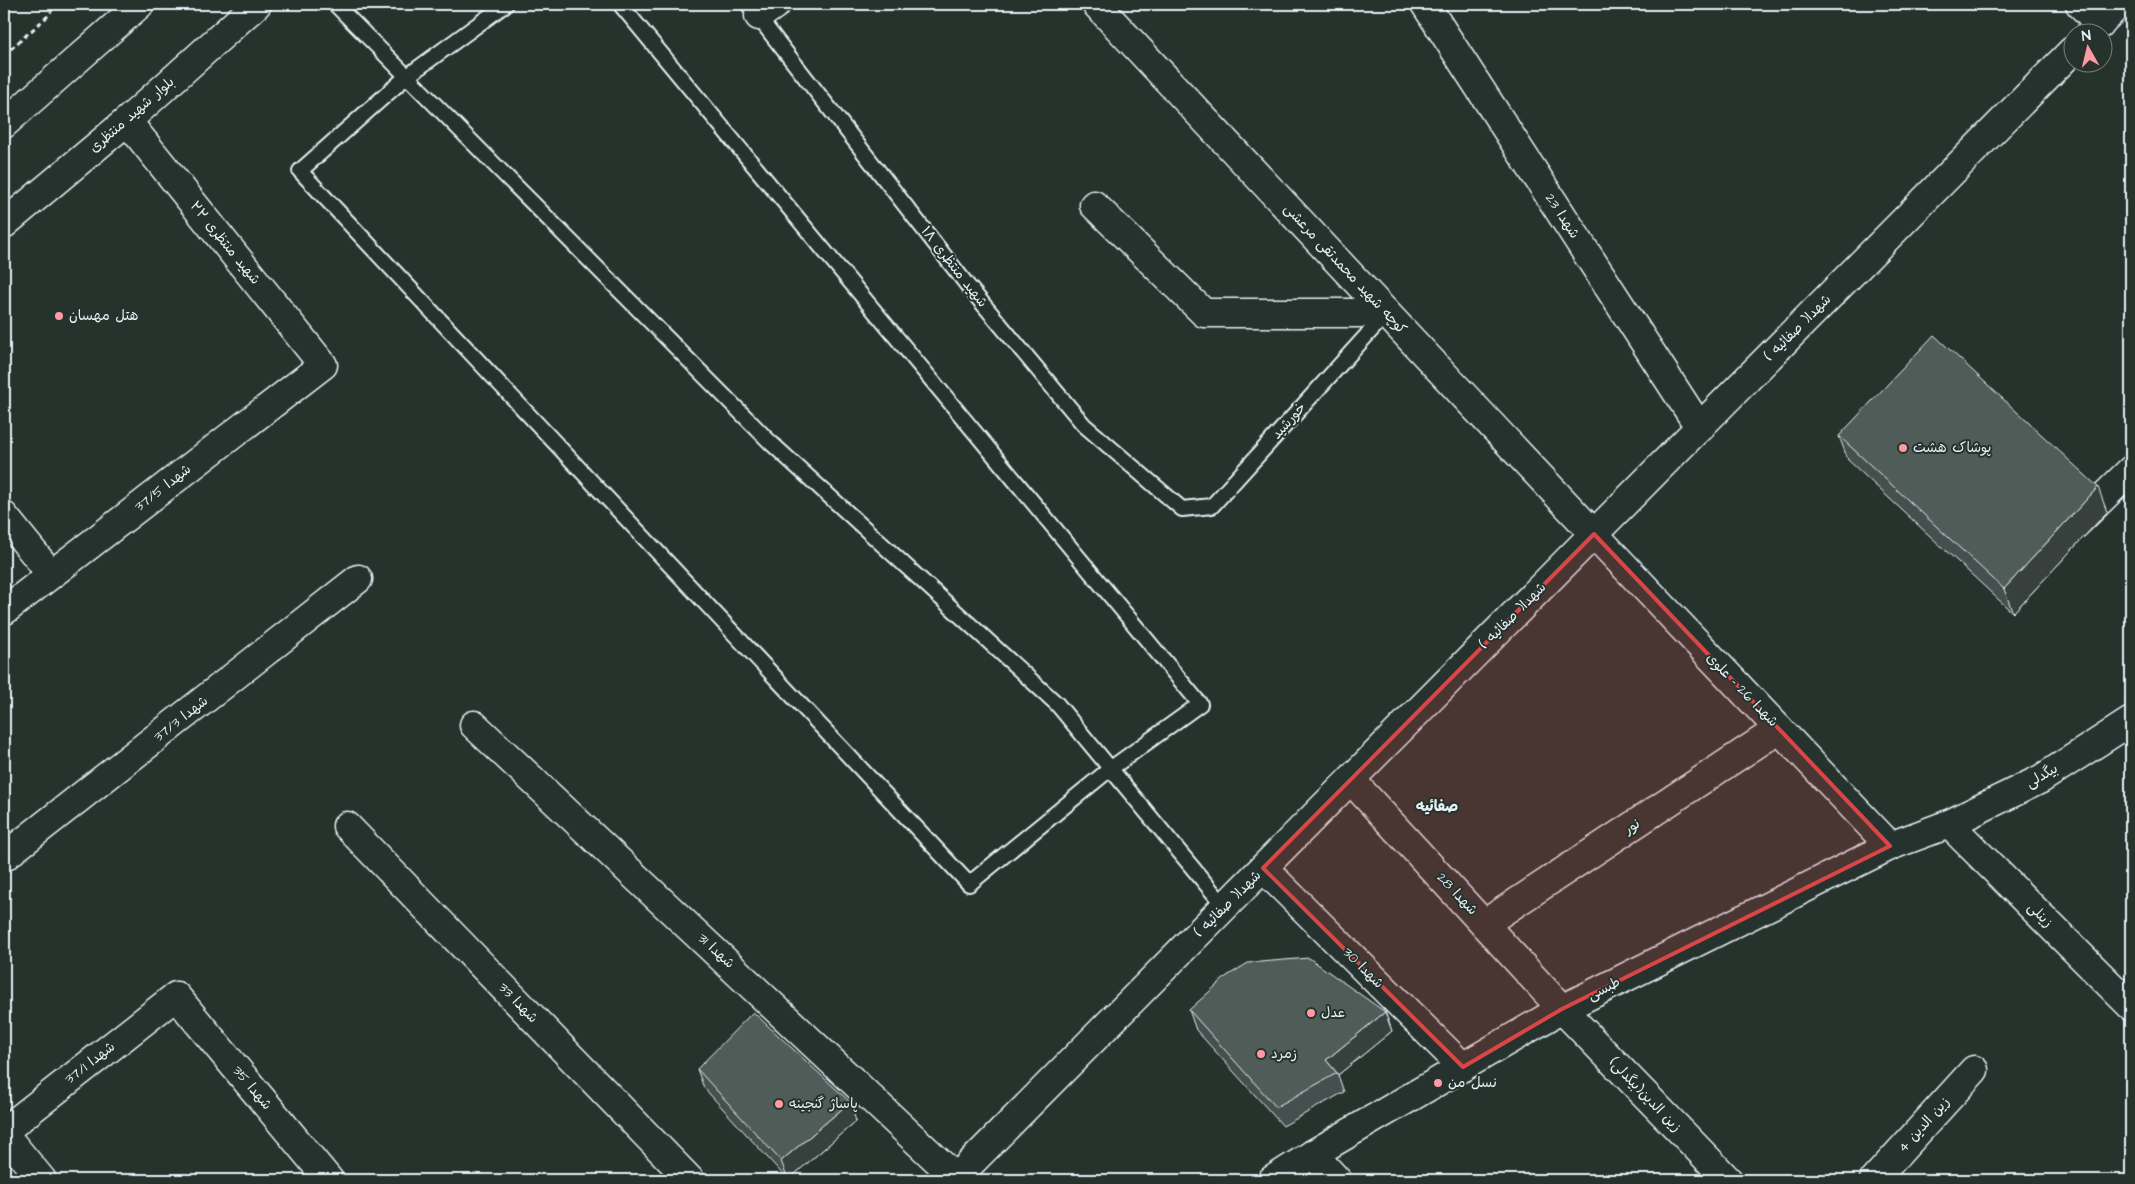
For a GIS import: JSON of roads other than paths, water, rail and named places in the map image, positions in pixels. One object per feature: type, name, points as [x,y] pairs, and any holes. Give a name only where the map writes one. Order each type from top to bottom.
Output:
[{"type":"street","points":[[105,34],[108,4]]},
{"type":"street","points":[[4,124],[140,4]]},
{"type":"street","name":"بلوار شهید منتظری","points":[[4,224],[127,121],[257,4]]},
{"type":"street","name":"کوچه شهید محمدتقی مرعشی","points":[[1096,4],[1594,534]]},
{"type":"street","name":"شهدا 23","points":[[1425,4],[1700,428]]},
{"type":"street","points":[[2080,4],[2091,22]]},
{"type":"street","points":[[2101,22],[2120,4]]},
{"type":"street","name":"شهدا( صفائیه )","points":[[955,1179],[2062,61]]},
{"type":"street","name":"شهید منتظری ۲۲","points":[[127,121],[323,365]]},
{"type":"street","points":[[1094,205],[1204,313],[1386,313]]},
{"type":"street","name":"شهدا 37/5","points":[[4,611],[323,365]]},
{"type":"street","points":[[2057,542],[2131,470]]},
{"type":"street","points":[[4,516],[51,574]]},
{"type":"street","name":"شهدا 26 - علوی","points":[[1594,534],[1890,846]]},
{"type":"street","name":"شهدا 37/3","points":[[4,857],[358,580]]},
{"type":"street","name":"شهدا 31","points":[[474,725],[955,1179]]},
{"type":"street","name":"نور","points":[[1484,924],[1779,729]]},
{"type":"street","name":"بیگدلی","points":[[1949,824],[2041,779],[2126,734]]},
{"type":"street","name":"شهدا 28","points":[[1351,780],[1562,1009]]},
{"type":"street","name":"طبسی","points":[[1272,1180],[1313,1154],[1562,1009],[1890,846],[1949,824]]},
{"type":"street","name":"زینلی","points":[[1949,824],[2131,1006]]},
{"type":"street","name":"شهدا 33","points":[[347,826],[690,1180]]},
{"type":"street","name":"شهدا 30","points":[[1264,868],[1463,1067]]},
{"type":"street","name":"شهدا 37/1","points":[[4,1132],[176,996]]},
{"type":"street","name":"شهدا 35","points":[[176,996],[329,1180]]},
{"type":"street","name":"زین الدین(بیگدلی)","points":[[1562,1009],[1728,1180]]},
{"type":"street","name":"زین الدین 4","points":[[1874,1180],[1974,1070]]},
{"type":"street","points":[[4,1132],[42,1180]]},
{"type":"street","points":[[1313,1154],[1337,1180]]},
{"type":"lane","points":[[335,4],[770,442],[1057,704],[1225,907]]},
{"type":"lane","points":[[506,4],[406,77],[300,171],[969,884],[1110,769],[1200,704],[620,4]]},
{"type":"lane","name":"شهید منتظری ۱۸","points":[[761,8],[968,286],[1084,425],[1182,509]]},
{"type":"lane","name":"خورشید","points":[[1182,509],[1212,506],[1386,313]]},
{"type":"place","name":"هتل مهسان","points":[[59,316]]},
{"type":"place","name":"پوشاک هشت","points":[[1903,448]]},
{"type":"place","name":"عدل","points":[[1311,1013]]},
{"type":"place","name":"زمرد","points":[[1261,1054]]},
{"type":"place","name":"نسل من","points":[[1438,1083]]},
{"type":"place","name":"پاساژ گنجینه","points":[[779,1104]]},
{"type":"district","name":"صفائیه","points":[[1437,806]]}]
